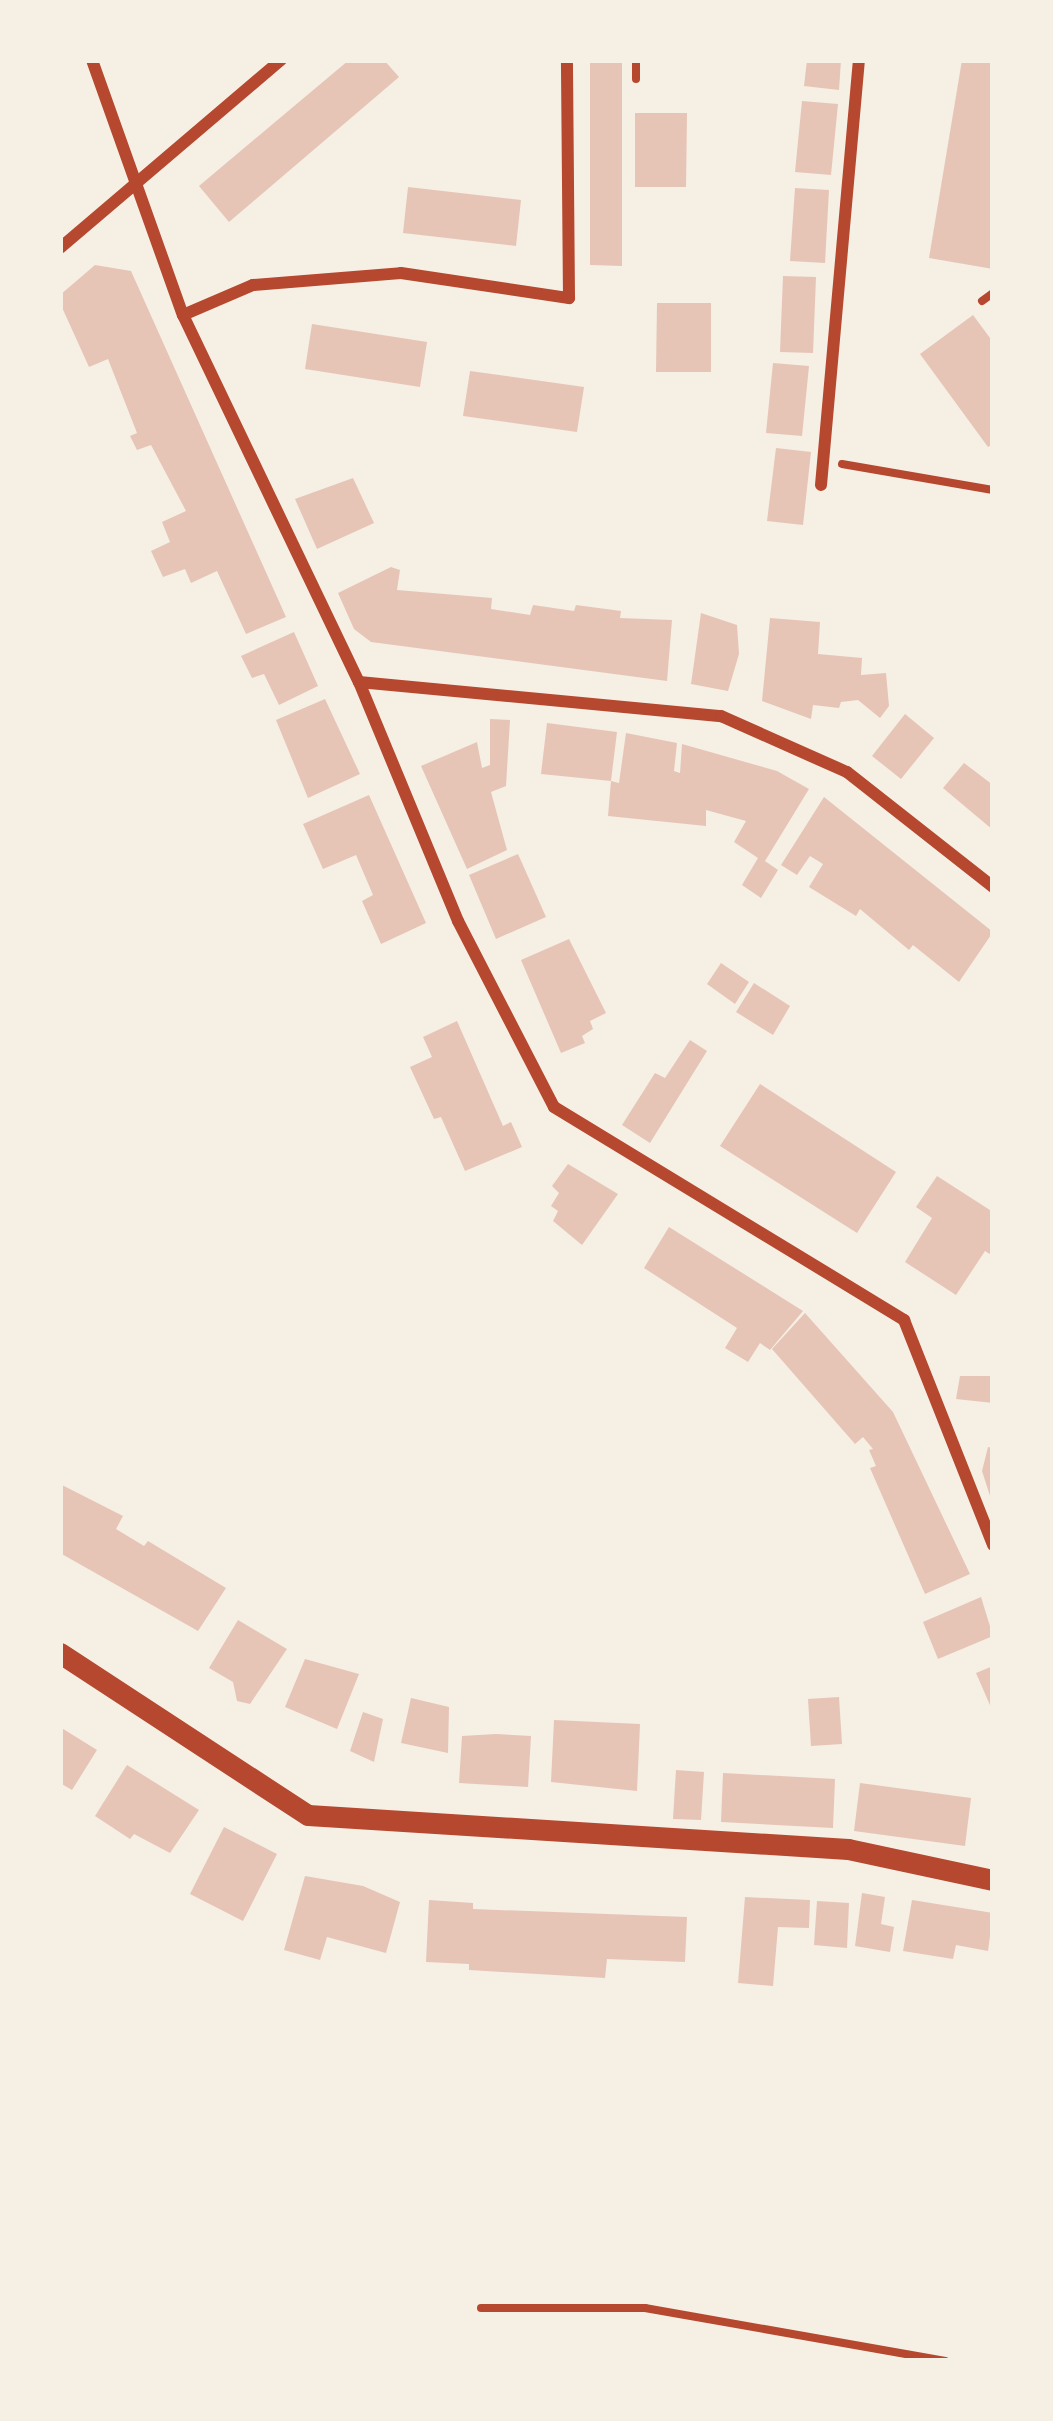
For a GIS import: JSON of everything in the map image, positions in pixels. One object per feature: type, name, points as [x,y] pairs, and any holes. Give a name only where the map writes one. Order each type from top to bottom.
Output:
[{"type":"street","points":[[92,60],[183,315],[359,682],[458,921],[554,1107],[904,1320],[993,1545]]},
{"type":"street","points":[[60,248],[280,60]]},
{"type":"street","points":[[183,315],[253,285],[400,273],[569,298],[567,60]]},
{"type":"street","points":[[821,485],[859,60]]},
{"type":"street","points":[[359,682],[721,716],[847,772],[993,887]]},
{"type":"street","points":[[60,1653],[308,1815],[848,1849],[993,1880]]},
{"type":"path","points":[[636,60],[636,79]]},
{"type":"path","points":[[982,301],[993,293]]},
{"type":"path","points":[[823,461],[993,490]]},
{"type":"path","points":[[481,2308],[645,2308],[945,2361]]},
{"type":"building","points":[[349,60],[384,60],[399,77],[229,222],[199,186]]},
{"type":"building","points":[[590,60],[622,60],[622,266],[590,265]]},
{"type":"building","points":[[807,60],[841,60],[839,90],[804,86]]},
{"type":"building","points":[[962,60],[993,60],[993,269],[929,258]]},
{"type":"building","points":[[802,101],[838,104],[831,175],[795,172]]},
{"type":"building","points":[[635,113],[687,113],[686,187],[635,187]]},
{"type":"building","points":[[408,187],[521,200],[516,246],[403,233]]},
{"type":"building","points":[[795,188],[829,190],[825,263],[790,261]]},
{"type":"building","points":[[95,265],[131,271],[286,617],[246,634],[217,571],[191,583],[185,569],[163,577],[151,551],[170,542],[162,522],[186,511],[151,445],[137,450],[130,436],[137,433],[108,359],[89,367],[60,303],[60,295]]},
{"type":"building","points":[[783,276],[816,277],[813,353],[780,352]]},
{"type":"building","points":[[657,303],[711,303],[711,372],[656,372]]},
{"type":"building","points":[[973,315],[993,342],[993,444],[988,447],[920,354]]},
{"type":"building","points":[[312,324],[427,342],[420,387],[305,369]]},
{"type":"building","points":[[773,363],[809,366],[802,436],[766,433]]},
{"type":"building","points":[[470,371],[584,387],[577,432],[463,416]]},
{"type":"building","points":[[776,448],[811,452],[803,525],[767,521]]},
{"type":"building","points":[[353,478],[374,523],[317,549],[295,499]]},
{"type":"building","points":[[391,567],[400,570],[397,590],[492,598],[491,609],[530,615],[533,605],[574,611],[576,605],[621,611],[620,618],[672,620],[667,681],[371,642],[354,629],[338,593]]},
{"type":"building","points":[[701,613],[737,625],[739,654],[728,691],[691,684]]},
{"type":"building","points":[[770,618],[820,622],[818,654],[862,658],[861,675],[886,673],[889,706],[880,718],[858,700],[841,702],[839,708],[813,705],[811,719],[762,701]]},
{"type":"building","points":[[294,632],[318,686],[279,705],[264,674],[252,678],[241,656]]},
{"type":"building","points":[[325,699],[360,774],[308,798],[276,720]]},
{"type":"building","points":[[905,714],[934,738],[901,779],[872,756]]},
{"type":"building","points":[[490,719],[510,720],[506,786],[491,792],[507,850],[467,869],[421,766],[477,742],[482,768],[490,765]]},
{"type":"building","points":[[547,723],[617,732],[611,781],[541,774]]},
{"type":"building","points":[[626,733],[677,743],[674,771],[680,773],[682,744],[777,771],[809,789],[765,861],[778,870],[761,898],[742,885],[758,858],[734,842],[746,821],[706,810],[706,826],[608,816],[611,781],[619,783]]},
{"type":"building","points":[[964,763],[993,785],[993,830],[943,788]]},
{"type":"building","points":[[369,795],[426,923],[381,944],[362,901],[373,895],[356,855],[323,869],[303,824]]},
{"type":"building","points":[[824,797],[993,932],[959,982],[913,945],[909,950],[860,909],[856,916],[809,887],[823,864],[810,856],[797,875],[781,865]]},
{"type":"building","points":[[518,854],[546,917],[496,939],[469,875]]},
{"type":"building","points":[[569,939],[606,1013],[590,1021],[593,1029],[582,1036],[585,1043],[561,1053],[521,960]]},
{"type":"building","points":[[721,963],[749,982],[735,1004],[707,984]]},
{"type":"building","points":[[754,983],[790,1006],[773,1035],[736,1012]]},
{"type":"building","points":[[457,1021],[503,1126],[511,1122],[522,1147],[465,1171],[441,1117],[434,1119],[410,1067],[432,1057],[423,1037]]},
{"type":"building","points":[[690,1040],[707,1051],[650,1143],[622,1125],[655,1073],[665,1078]]},
{"type":"building","points":[[760,1084],[896,1172],[857,1233],[720,1146]]},
{"type":"building","points":[[568,1164],[618,1194],[582,1245],[553,1221],[558,1211],[551,1206],[559,1193],[552,1186]]},
{"type":"building","points":[[937,1176],[993,1212],[993,1256],[985,1251],[956,1295],[905,1262],[932,1218],[916,1207]]},
{"type":"building","points":[[669,1227],[803,1311],[770,1350],[760,1343],[748,1362],[725,1348],[737,1328],[644,1268]]},
{"type":"building","points":[[805,1313],[893,1412],[970,1574],[925,1594],[870,1468],[876,1466],[869,1450],[873,1449],[863,1437],[855,1444],[772,1349]]},
{"type":"building","points":[[960,1376],[993,1376],[993,1403],[956,1399]]},
{"type":"building","points":[[988,1447],[993,1448],[992,1502],[982,1471]]},
{"type":"building","points":[[60,1484],[123,1516],[116,1529],[144,1546],[148,1541],[226,1588],[198,1631],[60,1553]]},
{"type":"building","points":[[981,1597],[993,1636],[938,1659],[923,1622]]},
{"type":"building","points":[[238,1620],[287,1649],[250,1704],[237,1701],[233,1682],[209,1668]]},
{"type":"building","points":[[305,1659],[359,1674],[337,1729],[285,1707]]},
{"type":"building","points":[[993,1666],[993,1712],[976,1673]]},
{"type":"building","points":[[839,1697],[842,1744],[811,1746],[808,1699]]},
{"type":"building","points":[[411,1698],[449,1707],[448,1753],[401,1743]]},
{"type":"building","points":[[363,1712],[383,1719],[374,1762],[350,1751]]},
{"type":"building","points":[[554,1720],[640,1724],[637,1791],[551,1782]]},
{"type":"building","points":[[60,1727],[97,1750],[72,1790],[60,1783]]},
{"type":"building","points":[[462,1736],[531,1736],[528,1787],[459,1783]]},
{"type":"building","points":[[127,1765],[199,1810],[170,1853],[134,1834],[130,1839],[95,1816]]},
{"type":"building","points":[[676,1770],[704,1772],[701,1820],[673,1819]]},
{"type":"building","points":[[723,1773],[835,1779],[833,1828],[721,1822]]},
{"type":"building","points":[[860,1783],[971,1798],[965,1846],[854,1831]]},
{"type":"building","points":[[224,1827],[277,1854],[243,1921],[190,1894]]},
{"type":"building","points":[[305,1876],[363,1886],[400,1902],[386,1953],[327,1937],[320,1960],[284,1950]]},
{"type":"building","points":[[862,1893],[885,1897],[881,1924],[894,1927],[890,1952],[855,1946]]},
{"type":"building","points":[[745,1897],[810,1900],[809,1928],[778,1927],[773,1986],[738,1983]]},
{"type":"building","points":[[429,1900],[473,1903],[473,1909],[687,1917],[685,1962],[607,1959],[605,1978],[469,1970],[469,1964],[426,1962]]},
{"type":"building","points":[[912,1900],[993,1913],[988,1951],[956,1945],[953,1959],[903,1951]]},
{"type":"building","points":[[817,1901],[849,1903],[847,1948],[814,1945]]}]
